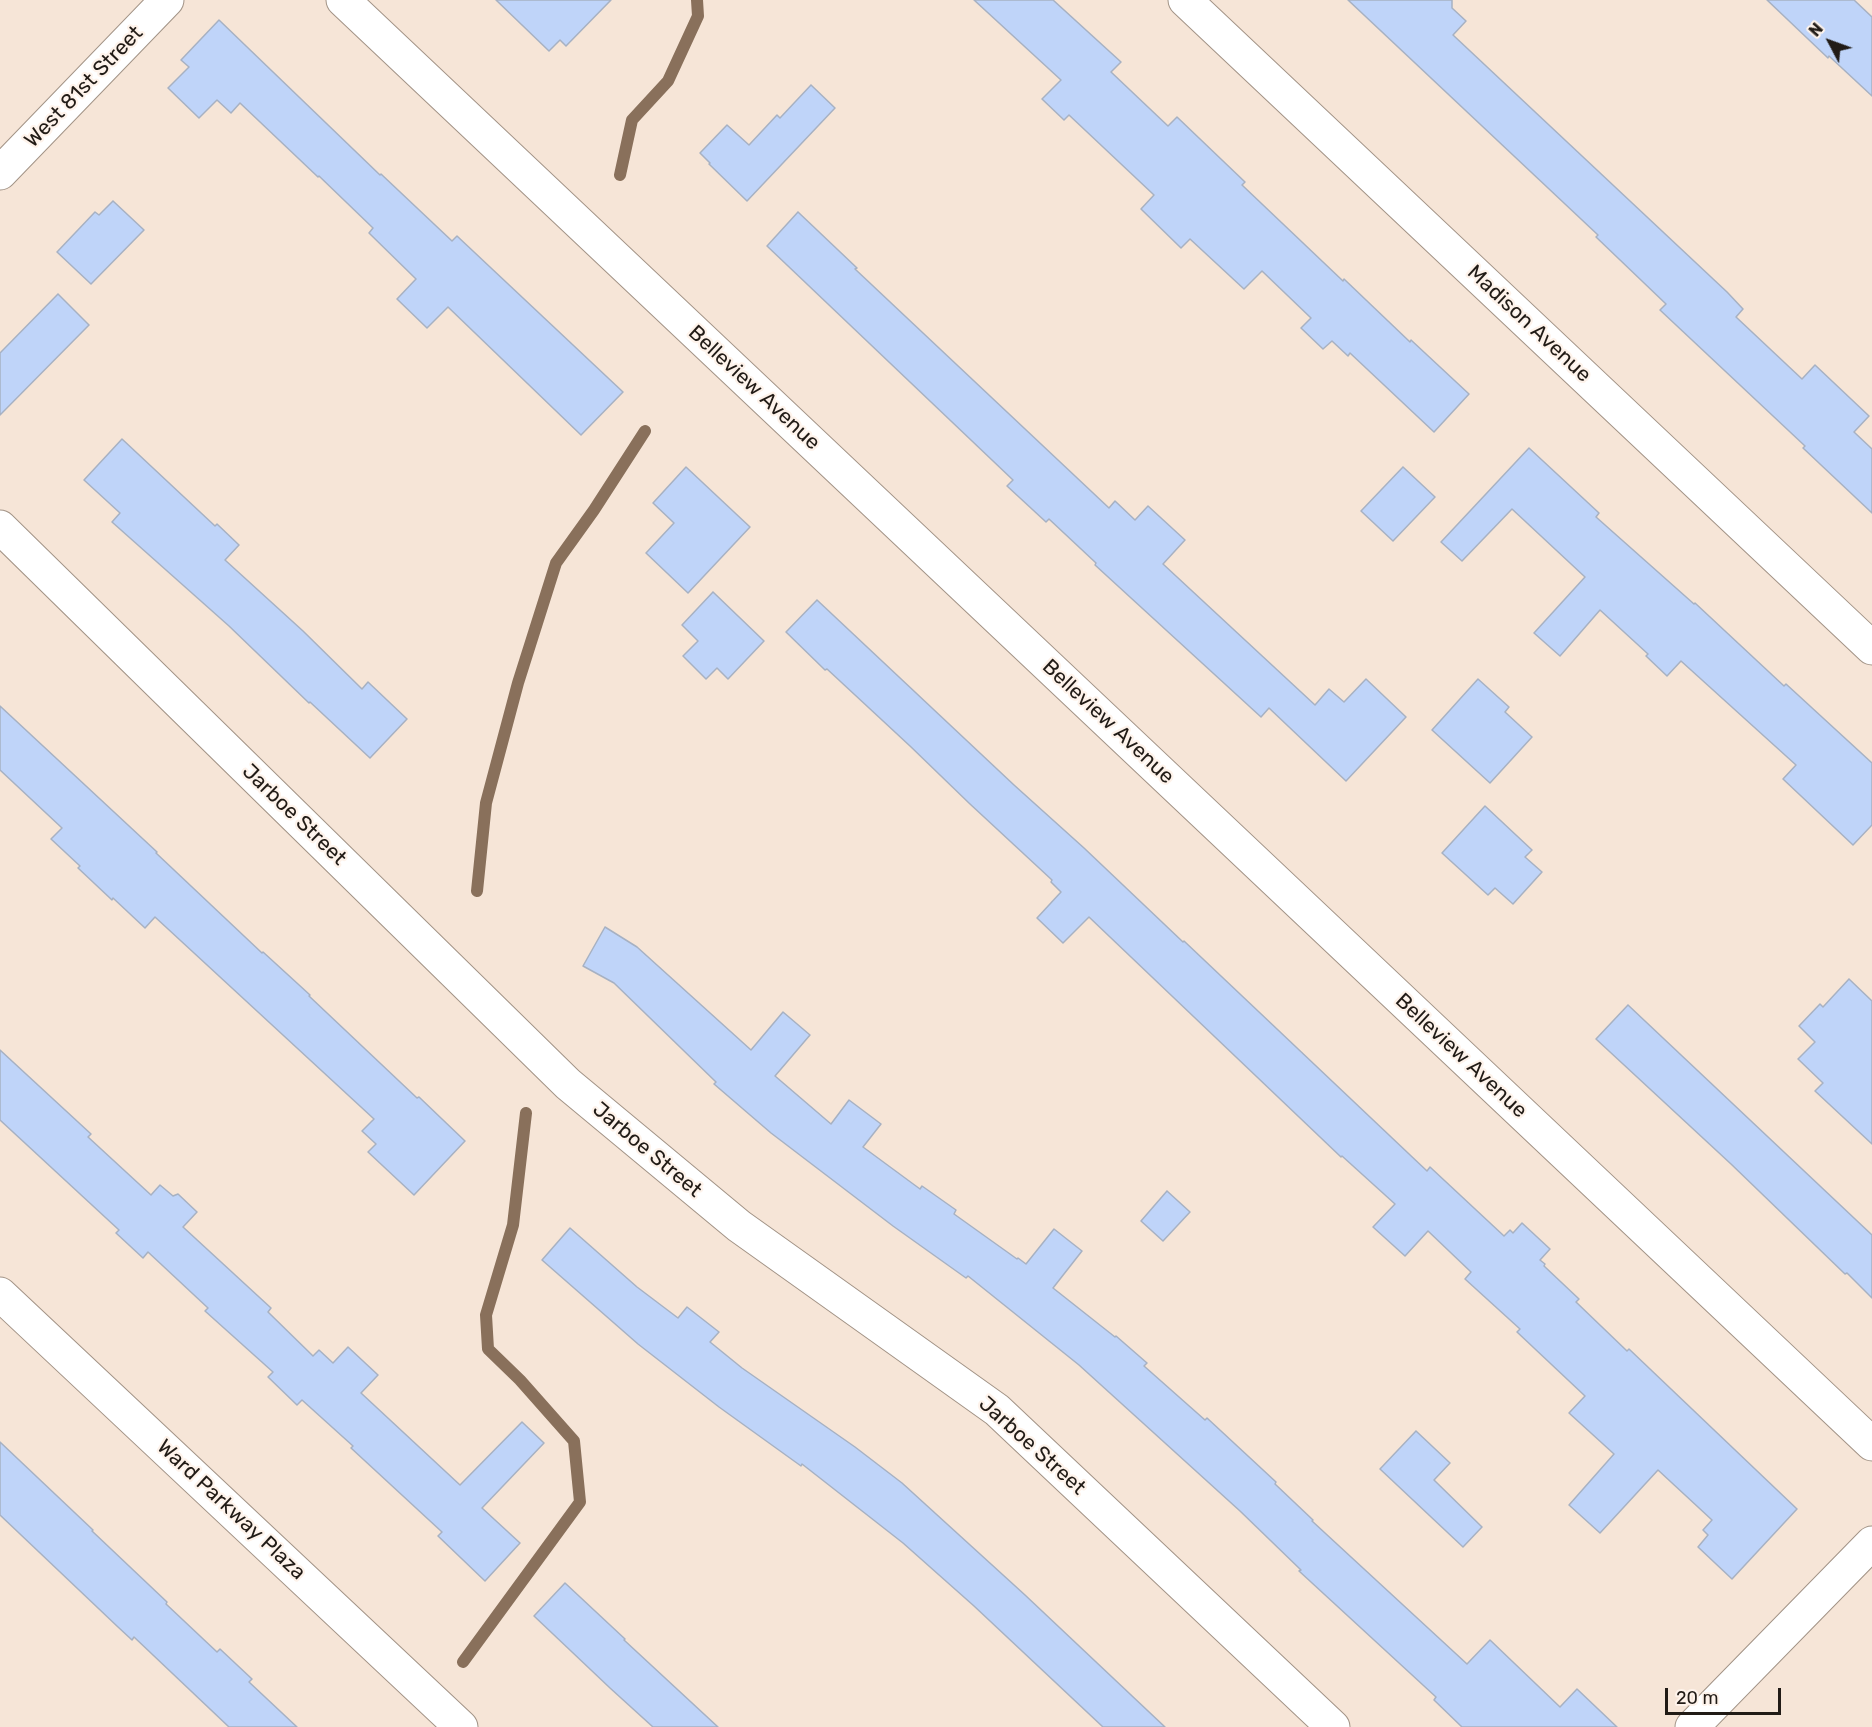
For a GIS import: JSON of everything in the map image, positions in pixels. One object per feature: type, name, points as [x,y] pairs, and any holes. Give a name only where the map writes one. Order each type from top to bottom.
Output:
[{"type":"street","name":"West 81st Street","points":[[0,173],[167,0]]},
{"type":"street","name":"Belleview Avenue","points":[[343,0],[1872,1444]]},
{"type":"street","name":"Madison Avenue","points":[[1185,0],[1872,648]]},
{"type":"street","name":"Jarboe Street","points":[[0,527],[568,1084],[739,1226],[997,1410],[1333,1727]]},
{"type":"street","name":"Ward Parkway Plaza","points":[[0,1294],[461,1727]]},
{"type":"street","points":[[1692,1727],[1872,1543]]},
{"type":"building","points":[[496,0],[611,0],[566,46],[560,40],[549,51]]},
{"type":"building","points":[[974,0],[1053,0],[1121,62],[1111,72],[1168,126],[1177,117],[1245,182],[1242,185],[1343,281],[1344,279],[1469,394],[1434,432],[1350,353],[1348,356],[1332,341],[1323,349],[1301,328],[1311,318],[1262,271],[1244,289],[1190,239],[1181,248],[1141,209],[1154,195],[1069,115],[1064,120],[1042,99],[1061,80]]},
{"type":"building","points":[[1348,0],[1452,0],[1452,8],[1466,21],[1453,35],[1727,292],[1743,309],[1736,317],[1802,379],[1815,365],[1869,416],[1854,432],[1872,449],[1872,513],[1803,448],[1805,446],[1660,310],[1666,304],[1596,237],[1598,235]]},
{"type":"building","points":[[1767,0],[1854,0],[1872,17],[1872,96],[1829,56],[1828,58]]},
{"type":"building","points":[[219,20],[380,175],[452,241],[457,236],[623,392],[581,435],[448,307],[427,328],[397,299],[416,279],[369,233],[373,228],[240,103],[231,113],[217,100],[199,118],[168,88],[189,67],[181,60]]},
{"type":"building","points":[[811,85],[835,108],[747,201],[700,153],[727,125],[749,145],[777,115],[780,118]]},
{"type":"building","points":[[113,201],[144,230],[91,284],[57,252],[95,212],[99,215]]},
{"type":"building","points":[[798,212],[857,268],[855,269],[1109,508],[1115,501],[1135,520],[1148,506],[1185,540],[1163,564],[1315,705],[1329,689],[1344,702],[1366,679],[1406,717],[1346,781],[1269,708],[1261,717],[1095,565],[1096,563],[1049,519],[1046,522],[1007,486],[1013,480],[767,246]]},
{"type":"building","points":[[58,294],[89,325],[0,415],[0,353]]},
{"type":"building","points":[[122,439],[215,526],[217,524],[239,545],[225,560],[362,689],[368,682],[407,719],[370,758],[229,626],[112,522],[120,513],[84,480]]},
{"type":"building","points":[[1529,448],[1599,513],[1596,517],[1872,763],[1872,825],[1853,845],[1783,779],[1796,765],[1681,661],[1667,676],[1646,656],[1648,654],[1600,610],[1560,656],[1534,633],[1585,577],[1512,509],[1462,561],[1441,542]]},
{"type":"building","points":[[686,467],[750,527],[688,593],[646,553],[674,523],[653,503]]},
{"type":"building","points":[[1403,467],[1435,497],[1393,541],[1361,511]]},
{"type":"building","points":[[713,592],[764,641],[728,679],[717,668],[706,679],[683,656],[698,641],[682,625]]},
{"type":"building","points":[[817,600],[1184,941],[1427,1171],[1430,1167],[1504,1236],[1510,1230],[1513,1233],[1522,1223],[1550,1249],[1540,1260],[1579,1299],[1576,1302],[1627,1351],[1629,1349],[1797,1509],[1732,1579],[1698,1547],[1708,1535],[1703,1530],[1712,1520],[1658,1470],[1600,1533],[1569,1505],[1614,1454],[1569,1413],[1585,1396],[1517,1332],[1520,1329],[1465,1279],[1471,1272],[1428,1231],[1405,1256],[1373,1227],[1395,1204],[1341,1157],[1089,917],[1063,943],[1037,918],[1061,892],[1051,882],[1052,880],[786,632]]},
{"type":"building","points":[[1478,679],[1509,707],[1505,712],[1532,737],[1490,783],[1432,730]]},
{"type":"building","points":[[0,706],[465,1141],[414,1195],[368,1152],[376,1144],[362,1131],[374,1119],[155,917],[145,928],[78,868],[80,866],[51,839],[62,828],[0,770]]},
{"type":"building","points":[[1485,806],[1532,850],[1525,857],[1542,872],[1513,904],[1495,888],[1488,895],[1442,853]]},
{"type":"building","points":[[605,927],[637,947],[751,1050],[783,1012],[810,1035],[775,1076],[831,1124],[849,1100],[881,1124],[863,1147],[920,1189],[922,1186],[956,1210],[954,1214],[1026,1264],[1054,1229],[1082,1251],[1053,1288],[1147,1363],[1144,1366],[1205,1420],[1207,1418],[1276,1482],[1275,1484],[1312,1521],[1467,1664],[1490,1640],[1560,1707],[1577,1689],[1617,1727],[1462,1727],[1434,1700],[1436,1697],[1299,1571],[1301,1570],[1240,1511],[1079,1365],[968,1276],[966,1278],[893,1226],[771,1133],[714,1084],[716,1082],[614,983],[583,966]]},
{"type":"building","points":[[1849,979],[1872,1001],[1872,1144],[1815,1091],[1823,1083],[1798,1059],[1815,1042],[1799,1026],[1820,1004],[1823,1007]]},
{"type":"building","points":[[1628,1005],[1872,1235],[1872,1298],[1596,1039]]},
{"type":"building","points":[[0,1050],[91,1134],[88,1137],[151,1195],[160,1185],[173,1196],[178,1194],[197,1212],[183,1227],[271,1308],[268,1312],[313,1356],[319,1350],[333,1363],[348,1347],[378,1375],[361,1393],[460,1485],[522,1422],[544,1443],[482,1508],[520,1543],[485,1581],[438,1536],[442,1532],[351,1448],[353,1446],[302,1400],[297,1405],[268,1377],[273,1372],[205,1311],[208,1308],[148,1252],[143,1258],[116,1233],[119,1230],[0,1120]]},
{"type":"building","points":[[1167,1191],[1190,1212],[1163,1241],[1141,1221]]},
{"type":"building","points":[[570,1228],[637,1287],[678,1318],[687,1307],[719,1332],[710,1342],[742,1368],[855,1447],[902,1483],[1165,1727],[1103,1727],[903,1543],[802,1464],[801,1466],[719,1407],[638,1344],[542,1260]]},
{"type":"building","points":[[1416,1431],[1450,1463],[1434,1480],[1482,1527],[1463,1547],[1380,1469]]},
{"type":"building","points":[[0,1442],[217,1652],[220,1649],[252,1679],[249,1682],[297,1727],[229,1727],[134,1637],[132,1640],[0,1515]]},
{"type":"building","points":[[565,1583],[718,1727],[653,1727],[610,1688],[534,1616]]},
{"type":"waterway","points":[[620,175],[632,120],[668,81],[698,16],[697,0]]},
{"type":"waterway","points":[[477,891],[486,803],[518,683],[556,563],[594,510],[645,431]]},
{"type":"waterway","points":[[463,1662],[580,1502],[574,1441],[520,1380],[488,1349],[486,1315],[513,1225],[526,1113]]}]
